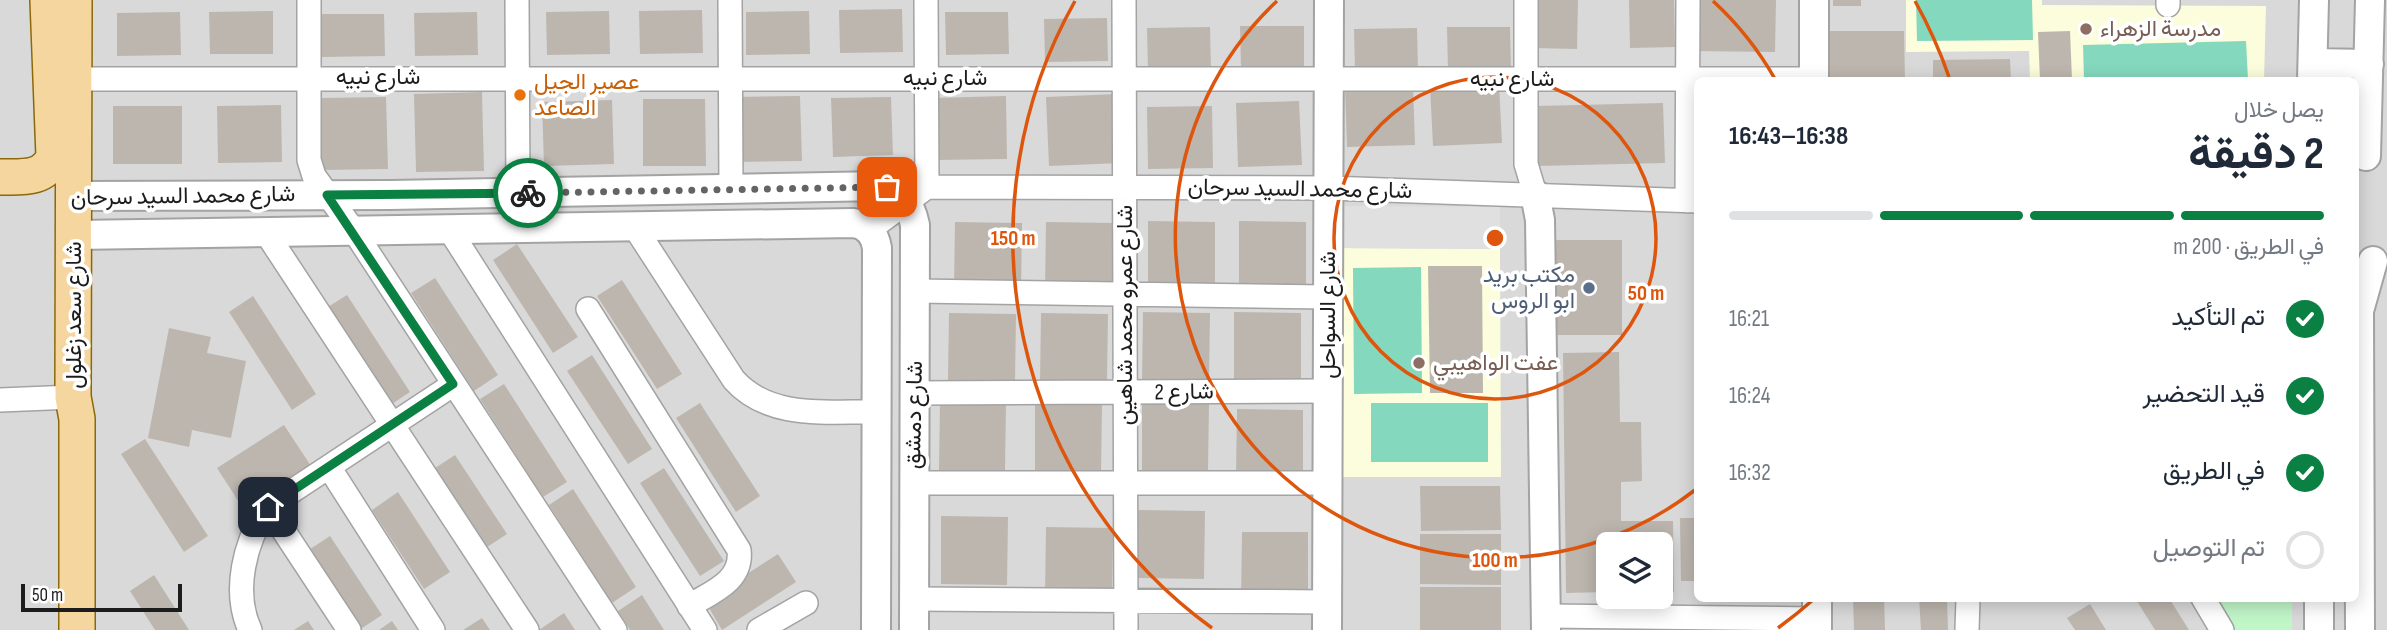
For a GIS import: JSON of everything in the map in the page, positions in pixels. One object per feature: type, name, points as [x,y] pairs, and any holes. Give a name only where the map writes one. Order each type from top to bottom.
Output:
[{"type":"main road","points":[[6,185],[45,171],[54,156],[48,0]]},
{"type":"main road","name":"شارع سعد زغلول","points":[[74,0],[73,397],[77,447],[78,630]]},
{"type":"main road","name":"شارع محمد السيد سرحان","points":[[6,185],[75,196]]},
{"type":"street","points":[[309,0],[309,160],[314,176],[354,232],[615,630]]},
{"type":"street","points":[[517,0],[518,193]]},
{"type":"street","points":[[730,0],[731,189]]},
{"type":"street","points":[[869,230],[917,194],[926,78],[926,0]]},
{"type":"street","name":"شارع عمرو محمد شاهين","points":[[1124,0],[1126,630]]},
{"type":"street","name":"شارع السواحل","points":[[1327,630],[1329,0]]},
{"type":"street","points":[[1526,0],[1526,164],[1540,220],[1546,623],[1817,616]]},
{"type":"street","points":[[1688,0],[1687,79],[1692,201]]},
{"type":"street","points":[[1814,0],[1814,77]]},
{"type":"street","points":[[2314,0],[2313,72],[2369,64]]},
{"type":"street","points":[[2370,0],[2369,64],[2374,161]]},
{"type":"street","name":"شارع نبيه","points":[[75,79],[309,76],[1694,79]]},
{"type":"street","name":"شارع محمد السيد سرحان","points":[[75,196],[518,193],[881,186],[917,194],[1125,187],[1328,188],[1692,201]]},
{"type":"street","name":"شارع دمشق","points":[[914,630],[917,194]]},
{"type":"street","name":"شارع محمد السيد سرحان","points":[[75,235],[853,223],[869,230]]},
{"type":"street","points":[[634,226],[734,380],[751,395],[782,408],[877,412]]},
{"type":"street","points":[[449,229],[705,630]]},
{"type":"street","name":"شارع دمشق","points":[[869,230],[877,248],[876,630]]},
{"type":"street","points":[[265,231],[527,630]]},
{"type":"street","points":[[2359,311],[2372,260]]},
{"type":"street","points":[[916,291],[1328,298]]},
{"type":"street","points":[[588,309],[739,550],[739,568],[734,576],[689,606]]},
{"type":"street","points":[[250,630],[242,595],[243,570],[256,525],[268,507],[453,384]]},
{"type":"street","name":"شارع 2","points":[[915,393],[1328,391]]},
{"type":"street","points":[[0,400],[73,397]]},
{"type":"street","points":[[329,467],[433,630]]},
{"type":"street","points":[[913,483],[1327,483]]},
{"type":"street","points":[[268,507],[349,630]]},
{"type":"street","points":[[2359,538],[2360,630]]},
{"type":"street","points":[[914,599],[1327,602]]},
{"type":"street","points":[[1968,602],[1968,630]]},
{"type":"street","points":[[2205,602],[2222,630]]},
{"type":"street","points":[[2319,602],[2319,630]]},
{"type":"street","points":[[758,630],[806,603]]},
{"type":"shaded area","points":[[0,0],[2387,0],[2387,630],[0,630]]},
{"type":"shaded area","name":"مدرسة الزهراء","points":[[1906,0],[2042,0],[2042,5],[2266,6],[2264,77],[2030,77],[2029,51],[1906,52]]},
{"type":"shaded area","points":[[1338,206],[1500,207],[1500,249],[1338,248]]},
{"type":"shaded area","name":"عفت الواهيبي","points":[[1338,248],[1500,249],[1501,477],[1338,477]]},
{"type":"green space","points":[[1916,0],[2032,0],[2033,40],[1917,41]]},
{"type":"green space","points":[[2246,41],[2248,77],[2084,77],[2083,45]]},
{"type":"green space","points":[[1421,267],[1422,393],[1354,394],[1353,268]]},
{"type":"green space","points":[[1371,403],[1488,403],[1488,462],[1371,462]]},
{"type":"green space","points":[[2213,602],[2292,602],[2292,630],[2231,630]]},
{"type":"building","points":[[1532,0],[1578,0],[1577,49],[1532,48]]},
{"type":"building","points":[[1629,0],[1674,0],[1675,47],[1630,48]]},
{"type":"building","points":[[1691,0],[1776,0],[1775,52],[1690,51]]},
{"type":"building","points":[[1833,0],[1861,0],[1861,6],[1833,6]]},
{"type":"building","points":[[902,9],[903,52],[840,53],[839,10]]},
{"type":"building","points":[[702,10],[703,53],[640,54],[639,11]]},
{"type":"building","points":[[273,11],[273,54],[210,54],[209,12]]},
{"type":"building","points":[[609,11],[610,54],[547,55],[546,12]]},
{"type":"building","points":[[809,11],[810,54],[746,55],[746,12]]},
{"type":"building","points":[[180,12],[181,55],[117,56],[117,13]]},
{"type":"building","points":[[477,12],[478,55],[415,56],[414,13]]},
{"type":"building","points":[[945,12],[1008,12],[1009,54],[946,55]]},
{"type":"building","points":[[321,14],[384,14],[385,56],[322,57]]},
{"type":"building","points":[[1107,18],[1108,61],[1045,62],[1044,19]]},
{"type":"building","points":[[1240,26],[1304,26],[1304,68],[1241,69]]},
{"type":"building","points":[[1210,27],[1211,70],[1148,71],[1147,28]]},
{"type":"building","points":[[1447,27],[1510,27],[1511,70],[1448,70]]},
{"type":"building","points":[[1417,28],[1418,71],[1355,72],[1354,29]]},
{"type":"building","points":[[1828,31],[1904,31],[1905,77],[1829,77]]},
{"type":"building","points":[[2070,31],[2072,77],[2040,77],[2038,32]]},
{"type":"building","points":[[2010,59],[2011,77],[1933,77],[1933,60]]},
{"type":"building","points":[[1499,84],[1502,143],[1433,146],[1430,86]]},
{"type":"building","points":[[1413,85],[1415,145],[1347,147],[1345,87]]},
{"type":"building","points":[[482,92],[484,171],[416,172],[414,94]]},
{"type":"building","points":[[1117,94],[1120,163],[1049,166],[1046,97]]},
{"type":"building","points":[[800,96],[802,161],[736,162],[734,97]]},
{"type":"building","points":[[1006,96],[1007,159],[935,160],[933,98]]},
{"type":"building","points":[[386,97],[388,169],[322,170],[320,98]]},
{"type":"building","points":[[891,97],[893,155],[833,157],[831,98]]},
{"type":"building","points":[[643,99],[705,99],[706,166],[643,166]]},
{"type":"building","points":[[612,100],[614,164],[544,166],[542,102]]},
{"type":"building","points":[[1299,101],[1302,165],[1238,167],[1236,103]]},
{"type":"building","points":[[1663,103],[1665,163],[1536,166],[1534,106]]},
{"type":"building","points":[[281,105],[282,162],[218,163],[217,106]]},
{"type":"building","points":[[113,106],[182,106],[182,164],[113,164]]},
{"type":"building","points":[[1212,106],[1213,168],[1148,169],[1147,107]]},
{"type":"building","points":[[1148,221],[1215,222],[1215,290],[1148,289]]},
{"type":"building","points":[[1239,221],[1306,222],[1306,291],[1239,290]]},
{"type":"building","points":[[955,222],[1022,223],[1021,291],[954,290]]},
{"type":"building","points":[[1046,222],[1113,223],[1112,292],[1045,290]]},
{"type":"building","name":"مكتب بريد ابو الروس","points":[[1556,240],[1622,240],[1622,335],[1556,335]]},
{"type":"building","points":[[517,244],[578,337],[553,353],[493,260]]},
{"type":"building","points":[[1428,266],[1482,266],[1483,393],[1430,393]]},
{"type":"building","points":[[435,278],[498,375],[474,391],[411,293]]},
{"type":"building","points":[[622,280],[682,374],[657,389],[597,296]]},
{"type":"building","points":[[347,295],[410,392],[386,408],[323,310]]},
{"type":"building","points":[[253,296],[316,394],[292,410],[229,312]]},
{"type":"building","points":[[1143,312],[1210,313],[1209,381],[1142,380]]},
{"type":"building","points":[[1234,312],[1301,313],[1301,382],[1234,381]]},
{"type":"building","points":[[949,313],[1016,314],[1015,382],[948,381]]},
{"type":"building","points":[[1041,313],[1108,314],[1107,382],[1040,382]]},
{"type":"building","points":[[169,328],[211,337],[207,353],[246,361],[231,438],[192,430],[189,447],[148,438]]},
{"type":"building","points":[[1619,352],[1620,422],[1641,422],[1642,481],[1621,482],[1621,521],[1673,521],[1674,592],[1673,532],[1596,532],[1596,592],[1566,593],[1563,353]]},
{"type":"building","points":[[592,355],[652,449],[628,464],[567,371]]},
{"type":"building","points":[[504,384],[567,482],[543,497],[480,399]]},
{"type":"building","points":[[940,402],[1006,403],[1005,471],[939,470]]},
{"type":"building","points":[[1142,402],[1209,403],[1208,471],[1142,471]]},
{"type":"building","points":[[700,403],[760,496],[736,512],[676,418]]},
{"type":"building","points":[[1035,404],[1102,405],[1101,474],[1035,473]]},
{"type":"building","points":[[1237,409],[1303,410],[1303,478],[1236,477]]},
{"type":"building","points":[[284,425],[313,469],[246,513],[217,468]]},
{"type":"building","points":[[145,439],[208,536],[184,552],[121,454]]},
{"type":"building","points":[[455,455],[507,534],[481,551],[429,472]]},
{"type":"building","points":[[664,468],[724,561],[700,576],[640,483]]},
{"type":"building","points":[[1420,486],[1500,486],[1501,530],[1421,531]]},
{"type":"building","points":[[573,489],[636,587],[612,603],[549,505]]},
{"type":"building","points":[[398,492],[450,572],[424,589],[372,510]]},
{"type":"building","points":[[1138,510],[1205,511],[1204,579],[1137,578]]},
{"type":"building","points":[[941,516],[1008,517],[1007,585],[941,584]]},
{"type":"building","points":[[1680,518],[1694,518],[1694,581],[1681,581]]},
{"type":"building","points":[[1046,527],[1113,528],[1112,596],[1045,595]]},
{"type":"building","points":[[1242,532],[1308,532],[1308,601],[1241,600]]},
{"type":"building","points":[[1420,534],[1501,534],[1501,585],[1420,584]]},
{"type":"building","points":[[330,536],[382,615],[359,630],[304,553]]},
{"type":"building","points":[[778,554],[796,582],[722,630],[705,601]]},
{"type":"building","points":[[154,575],[189,630],[155,630],[130,591]]},
{"type":"building","points":[[1420,587],[1501,587],[1501,630],[1420,630]]},
{"type":"building","points":[[642,595],[664,630],[630,630],[618,611]]},
{"type":"building","points":[[1853,602],[1884,602],[1885,630],[1854,630]]},
{"type":"building","points":[[1919,602],[1947,602],[1948,630],[1921,630]]},
{"type":"building","points":[[2138,602],[2172,602],[2189,630],[2155,630]]},
{"type":"building","points":[[2090,604],[2106,630],[2075,630],[2067,618]]},
{"type":"building","points":[[564,613],[575,630],[539,630]]},
{"type":"building","points":[[482,618],[490,630],[463,630]]},
{"type":"building","points":[[308,621],[314,630],[294,630]]},
{"type":"building","points":[[392,621],[398,630],[379,630]]},
{"type":"way so far","points":[[528,193],[887,187]]},
{"type":"place","name":"مدرسة الزهراء","points":[[2086,29]]},
{"type":"place","name":"عصير الجيل الصاعد","points":[[520,95]]},
{"type":"place","name":"مكتب بريد ابو الروس","points":[[1589,288]]},
{"type":"place","name":"عفت الواهيبي","points":[[1419,363]]},
{"type":"route","points":[[268,507],[453,384],[327,195],[528,193]]}]
